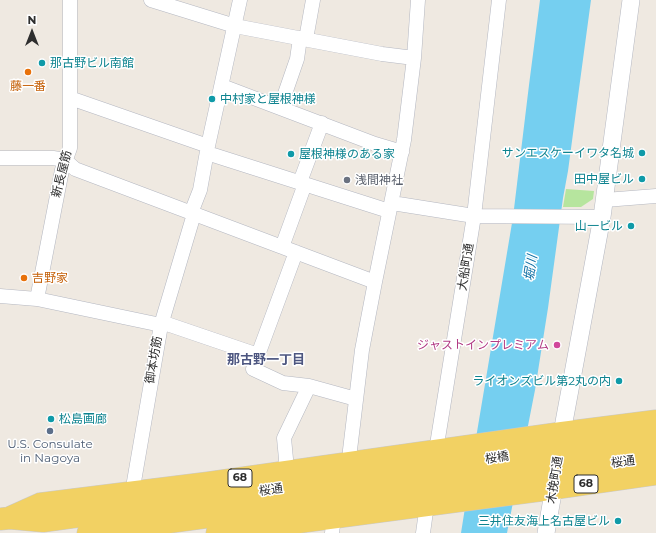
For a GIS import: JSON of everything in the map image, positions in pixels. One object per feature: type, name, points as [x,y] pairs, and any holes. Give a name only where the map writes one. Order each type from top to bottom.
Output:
[{"type":"main road","name":"68","points":[[432,478],[558,460],[656,421]]},
{"type":"main road","name":"桜通","points":[[521,465],[558,460],[656,438]]},
{"type":"main road","name":"桜通","points":[[558,460],[656,457]]},
{"type":"main road","name":"68","points":[[558,460],[656,474]]},
{"type":"main road","name":"桜橋","points":[[469,472],[521,465]]},
{"type":"main road","name":"桜通","points":[[88,533],[128,516],[284,480],[349,471],[432,478]]},
{"type":"main road","name":"桜通","points":[[5,518],[43,521],[128,516],[334,517],[432,478],[469,472]]},
{"type":"main road","name":"68","points":[[217,533],[334,517]]},
{"type":"street","name":"新長屋筋","points":[[37,299],[62,170],[70,148],[70,0]]},
{"type":"street","points":[[151,0],[235,26],[382,54],[414,58]]},
{"type":"street","name":"御本坊筋","points":[[128,516],[161,325],[200,190],[207,150],[240,0]]},
{"type":"street","points":[[280,108],[304,38],[313,0]]},
{"type":"street","points":[[349,471],[362,350],[402,152],[414,58],[418,0]]},
{"type":"street","name":"大船町通","points":[[423,533],[474,216],[499,0]]},
{"type":"street","name":"木挽町通","points":[[546,533],[605,200],[634,0]]},
{"type":"street","points":[[222,86],[375,144],[402,152]]},
{"type":"street","points":[[70,98],[207,150],[302,183],[391,207],[474,216],[602,217]]},
{"type":"street","points":[[282,247],[322,123]]},
{"type":"street","points":[[0,158],[53,158],[65,160],[74,169],[375,282]]},
{"type":"street","points":[[605,200],[656,196]]},
{"type":"street","points":[[296,252],[253,369],[283,383],[309,386],[356,400]]},
{"type":"street","points":[[0,296],[37,299],[161,325],[167,324],[258,355]]},
{"type":"street","points":[[284,480],[286,459],[284,438],[309,386]]},
{"type":"green space","points":[[566,189],[594,191],[593,199],[581,207],[563,207]]},
{"type":"water","name":"堀川","points":[[540,0],[591,0],[548,308],[535,390],[507,533],[461,533],[513,217]]},
{"type":"place","name":"那古野ビル南館","points":[[42,63]]},
{"type":"place","name":"藤一番","points":[[28,72]]},
{"type":"place","name":"中村家と屋根神様","points":[[212,99]]},
{"type":"place","name":"サンエスケーイワタ名城","points":[[642,153]]},
{"type":"place","name":"屋根神様のある家","points":[[291,154]]},
{"type":"place","name":"田中屋ビル","points":[[642,179]]},
{"type":"place","name":"浅間神社","points":[[347,180]]},
{"type":"place","name":"山一ビル","points":[[631,226]]},
{"type":"place","name":"吉野家","points":[[24,278]]},
{"type":"place","name":"ジャストインプレミアム","points":[[557,345]]},
{"type":"place","name":"ライオンズビル第2丸の内","points":[[619,381]]},
{"type":"place","name":"松島画廊","points":[[51,419]]},
{"type":"place","name":"U.S. Consulate in Nagoya","points":[[50,431]]},
{"type":"place","name":"三井住友海上名古屋ビル","points":[[618,521]]},
{"type":"district","name":"那古野一丁目","points":[[266,360]]}]
